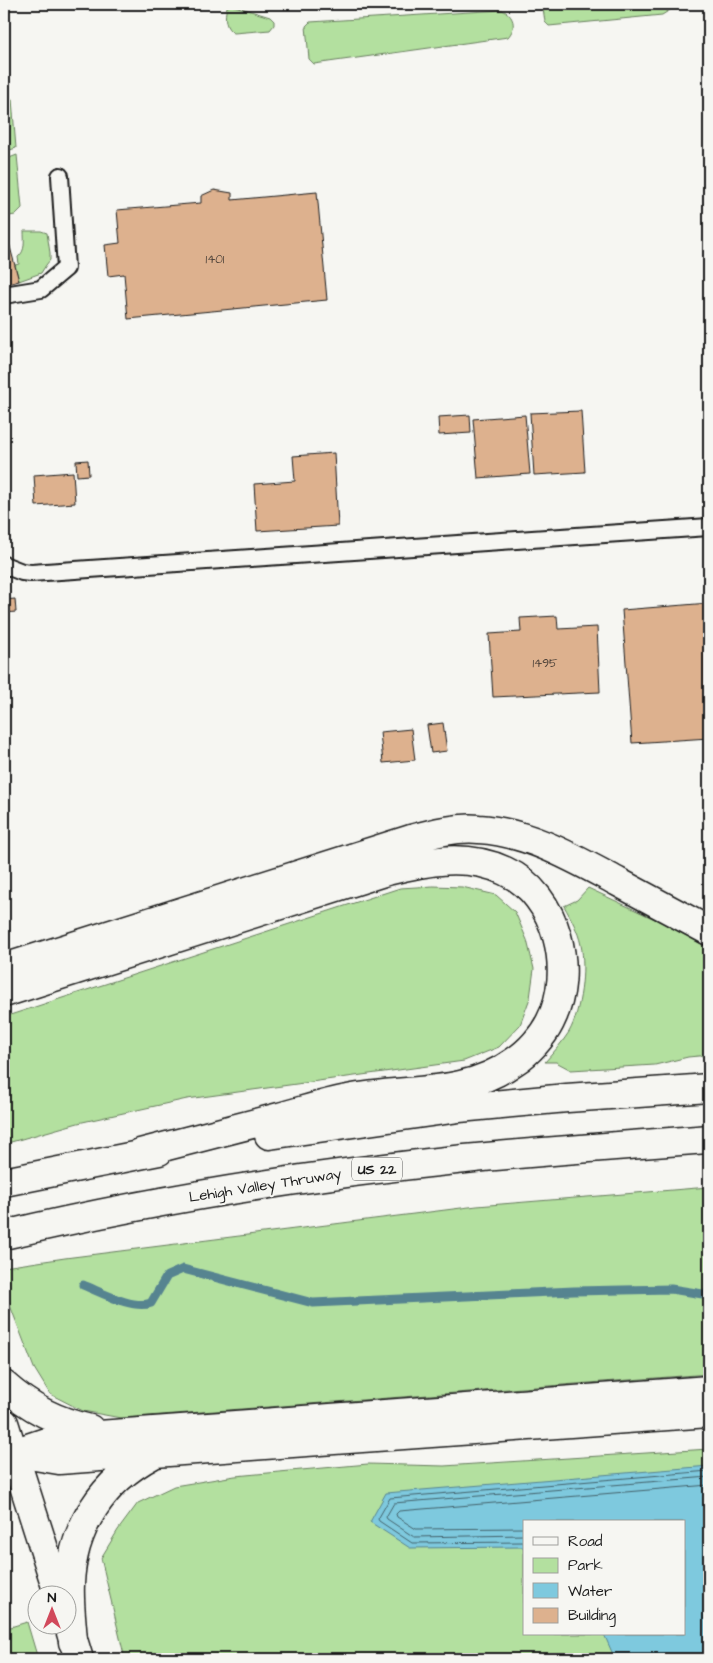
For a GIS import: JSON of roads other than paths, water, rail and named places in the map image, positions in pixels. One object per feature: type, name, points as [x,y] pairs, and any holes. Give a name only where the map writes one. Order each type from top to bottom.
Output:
[{"type":"main road","points":[[4,968],[411,839],[445,831],[477,829],[508,833],[564,854],[709,931]]},
{"type":"main road","points":[[4,993],[387,871],[428,862],[462,860],[506,871],[518,878],[529,888],[549,917],[556,934],[562,969],[556,1006],[550,1022],[541,1037],[518,1060],[481,1080],[444,1088],[349,1099],[140,1153],[4,1182]]},
{"type":"main road","points":[[4,956],[100,937]]},
{"type":"main road","points":[[140,1153],[460,1108],[709,1088]]},
{"type":"main road","name":"Lehigh Valley Thruway","points":[[4,1234],[150,1204],[361,1171],[523,1154],[709,1139]]},
{"type":"main road","points":[[4,1385],[29,1405],[64,1423],[111,1434]]},
{"type":"main road","points":[[14,1453],[58,1438],[709,1390]]},
{"type":"main road","points":[[14,1453],[60,1460],[709,1412]]},
{"type":"main road","points":[[4,1423],[56,1586]]},
{"type":"main road","points":[[73,1641],[70,1584],[73,1562],[86,1521],[96,1504],[121,1474],[154,1454]]},
{"type":"lane","points":[[4,304],[40,289],[66,268],[60,176]]},
{"type":"lane","points":[[4,295],[40,289]]},
{"type":"lane","points":[[4,564],[22,572],[31,573],[709,528]]},
{"type":"water","points":[[709,1466],[709,1659],[615,1659],[605,1636],[686,1636],[686,1520],[523,1520],[523,1547],[410,1548],[370,1522],[386,1493]]},
{"type":"waterway","points":[[83,1285],[126,1302],[144,1305],[151,1303],[167,1276],[183,1269],[313,1303],[574,1291],[671,1289],[709,1295]]}]
